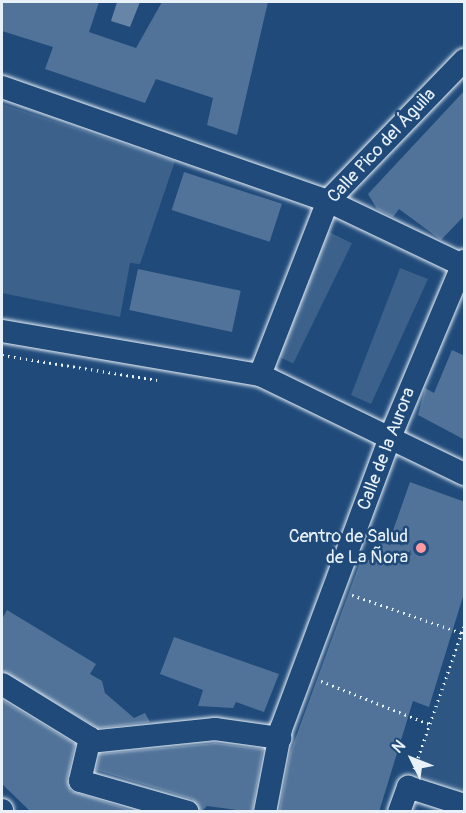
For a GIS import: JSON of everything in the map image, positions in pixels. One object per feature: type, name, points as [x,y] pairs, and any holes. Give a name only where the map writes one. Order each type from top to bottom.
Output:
[{"type":"street","name":"Calle Pico del Águila","points":[[261,375],[328,201],[465,60]]},
{"type":"street","points":[[2,87],[328,201],[464,264]]},
{"type":"street","name":"Calle de la Aurora","points":[[265,812],[280,738],[303,673],[391,435],[464,264]]},
{"type":"street","points":[[2,331],[261,375],[391,435],[465,474]]},
{"type":"street","points":[[2,684],[89,740],[215,729],[280,738]]},
{"type":"street","points":[[89,740],[80,781],[188,812]]},
{"type":"street","points":[[399,812],[408,787],[465,805]]},
{"type":"path","points":[[334,589],[462,633]]},
{"type":"path","points":[[408,787],[465,626]]},
{"type":"path","points":[[303,673],[430,724]]},
{"type":"shaded area","points":[[117,2],[140,2],[130,27],[111,21]]},
{"type":"shaded area","points":[[2,104],[175,161],[140,264],[130,263],[120,317],[2,293]]},
{"type":"shaded area","points":[[325,230],[352,243],[293,364],[266,350]]},
{"type":"shaded area","points":[[400,268],[428,279],[371,404],[351,395]]},
{"type":"shaded area","points":[[464,626],[464,790],[413,773]]},
{"type":"building","points":[[2,2],[99,2],[89,32],[136,48],[162,2],[268,2],[237,135],[207,125],[213,98],[156,79],[145,103],[45,69],[53,47],[2,31]]},
{"type":"building","points":[[465,90],[465,215],[441,240],[399,209],[393,217],[377,209],[368,194]]},
{"type":"building","points":[[184,172],[282,204],[270,242],[172,210]]},
{"type":"building","points":[[138,269],[241,291],[232,332],[129,310]]},
{"type":"building","points":[[452,350],[465,356],[465,440],[418,415],[425,388],[434,393]]},
{"type":"building","points":[[410,482],[465,502],[465,590],[429,707],[413,701],[379,812],[279,812],[290,753],[362,557],[373,562],[382,536],[390,539]]},
{"type":"building","points":[[7,610],[96,664],[90,674],[102,681],[105,693],[134,718],[145,713],[150,722],[98,728],[2,671],[2,619]]},
{"type":"building","points":[[174,637],[279,674],[264,712],[236,702],[233,708],[198,706],[203,690],[160,674]]},
{"type":"building","points":[[2,700],[75,744],[67,779],[71,791],[137,812],[31,812],[2,784]]},
{"type":"building","points":[[215,743],[263,749],[252,812],[207,806],[201,812],[192,799],[96,770],[100,754]]},
{"type":"place","name":"Centro de Salud de La Ñora","points":[[421,548]]}]
